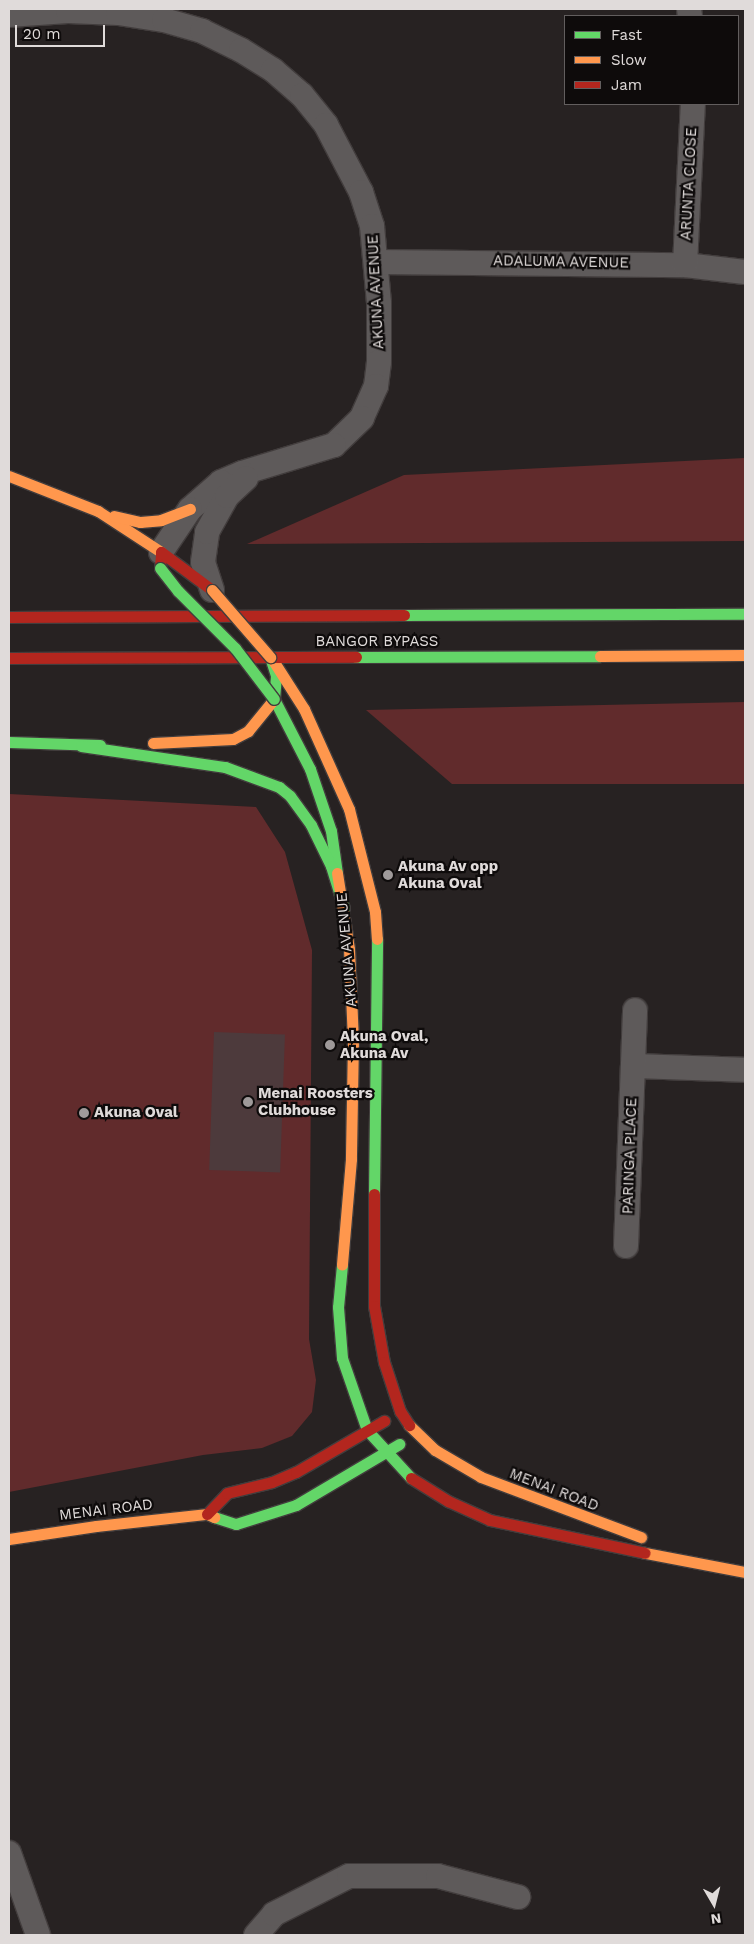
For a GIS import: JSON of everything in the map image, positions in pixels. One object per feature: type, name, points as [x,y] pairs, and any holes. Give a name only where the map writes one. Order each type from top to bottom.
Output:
[{"type":"main road","points":[[9,476],[98,511],[140,522],[161,520],[190,509]]},
{"type":"main road","points":[[98,511],[161,560],[194,565]]},
{"type":"main road","name":"AKUNA AVENUE","points":[[161,560],[235,648],[274,704],[321,799],[337,859],[344,908],[352,993],[353,1096],[338,1307],[342,1358],[367,1430],[385,1453]]},
{"type":"main road","name":"AKUNA AVENUE","points":[[212,590],[270,657],[304,709],[349,808],[375,912],[378,951],[374,1011],[374,1306],[384,1362],[400,1411],[415,1434]]},
{"type":"main road","name":"BANGOR BYPASS","points":[[9,617],[745,614]]},
{"type":"main road","name":"BANGOR BYPASS","points":[[9,658],[745,655]]},
{"type":"main road","points":[[81,746],[222,741],[248,731],[274,704],[276,676],[270,657]]},
{"type":"main road","points":[[9,742],[81,746],[225,767],[279,787],[290,796],[311,824],[331,866],[344,908]]},
{"type":"main road","points":[[207,1514],[227,1493],[272,1482],[400,1411]]},
{"type":"main road","name":"MENAI ROAD","points":[[9,1539],[96,1526],[207,1514],[236,1524],[296,1505],[415,1434],[456,1464],[488,1481],[725,1567]]},
{"type":"main road","name":"MENAI ROAD","points":[[385,1453],[425,1488],[490,1520],[541,1533],[745,1572]]},
{"type":"street","name":"AKUNA AVENUE","points":[[9,15],[76,11],[164,20],[202,32],[274,70],[302,95],[326,125],[346,160],[372,226],[377,262],[379,362],[376,386],[368,409],[355,428],[334,445],[274,463],[221,482],[190,509],[161,560]]},
{"type":"street","name":"ARUNTA CLOSE","points":[[685,265],[693,105]]},
{"type":"street","name":"ADALUMA AVENUE","points":[[377,262],[685,265],[745,272]]},
{"type":"street","name":"AKUNA AVENUE","points":[[212,590],[194,565],[207,532],[227,496],[246,479],[274,463]]},
{"type":"street","name":"PARINGA PLACE","points":[[626,1246],[635,1010]]},
{"type":"street","points":[[633,1066],[745,1070]]},
{"type":"street","points":[[9,1853],[38,1935]]},
{"type":"street","points":[[256,1935],[274,1914],[349,1876],[438,1876],[518,1897]]},
{"type":"shaded area","points":[[745,458],[745,541],[247,544],[404,475]]},
{"type":"shaded area","points":[[745,702],[745,784],[452,784],[366,710]]},
{"type":"shaded area","points":[[9,794],[256,807],[285,852],[312,950],[309,1339],[316,1380],[312,1412],[292,1436],[262,1448],[203,1455],[9,1492]]},
{"type":"building","name":"Menai Roosters Clubhouse","points":[[214,1032],[285,1034],[280,1172],[209,1170]]},
{"type":"traffic: fast","points":[[160,568],[178,591],[235,648],[274,699]]},
{"type":"traffic: fast","points":[[404,615],[745,614]]},
{"type":"traffic: fast","points":[[356,657],[600,656]]},
{"type":"traffic: fast","points":[[270,657],[276,676],[274,699],[310,769],[331,831],[337,873]]},
{"type":"traffic: fast","points":[[9,742],[100,745]]},
{"type":"traffic: fast","points":[[81,746],[225,767],[279,787],[290,796],[311,825],[331,866],[344,908]]},
{"type":"traffic: fast","points":[[374,1194],[377,939]]},
{"type":"traffic: fast","points":[[342,1265],[338,1307],[342,1358],[367,1430],[411,1478]]},
{"type":"traffic: fast","points":[[214,1517],[236,1524],[296,1505],[399,1444]]},
{"type":"traffic: slow","points":[[9,476],[98,511],[161,552]]},
{"type":"traffic: slow","points":[[114,516],[140,522],[161,520],[190,509]]},
{"type":"traffic: slow","points":[[212,590],[270,657]]},
{"type":"traffic: slow","points":[[600,656],[745,655]]},
{"type":"traffic: slow","points":[[274,662],[304,709],[349,809],[375,912],[377,939]]},
{"type":"traffic: slow","points":[[153,743],[233,739],[248,731],[274,699]]},
{"type":"traffic: slow","points":[[337,873],[349,949],[353,1040],[351,1159],[342,1265]]},
{"type":"traffic: slow","points":[[409,1425],[435,1450],[481,1477],[641,1537]]},
{"type":"traffic: slow","points":[[9,1539],[96,1526],[207,1514],[214,1517]]},
{"type":"traffic: slow","points":[[645,1553],[745,1572]]},
{"type":"traffic: jam","points":[[160,568],[161,552],[212,590]]},
{"type":"traffic: jam","points":[[9,617],[404,615]]},
{"type":"traffic: jam","points":[[9,658],[356,657]]},
{"type":"traffic: jam","points":[[374,1194],[374,1306],[384,1362],[400,1411],[409,1425]]},
{"type":"traffic: jam","points":[[207,1514],[227,1493],[272,1482],[296,1472],[384,1421]]},
{"type":"traffic: jam","points":[[411,1478],[448,1501],[490,1520],[645,1553]]},
{"type":"place","name":"Akuna Av opp Akuna Oval","points":[[388,875]]},
{"type":"place","name":"Akuna Oval, Akuna Av","points":[[330,1045]]},
{"type":"place","name":"Menai Roosters Clubhouse","points":[[248,1102]]},
{"type":"place","name":"Akuna Oval","points":[[84,1113]]}]
